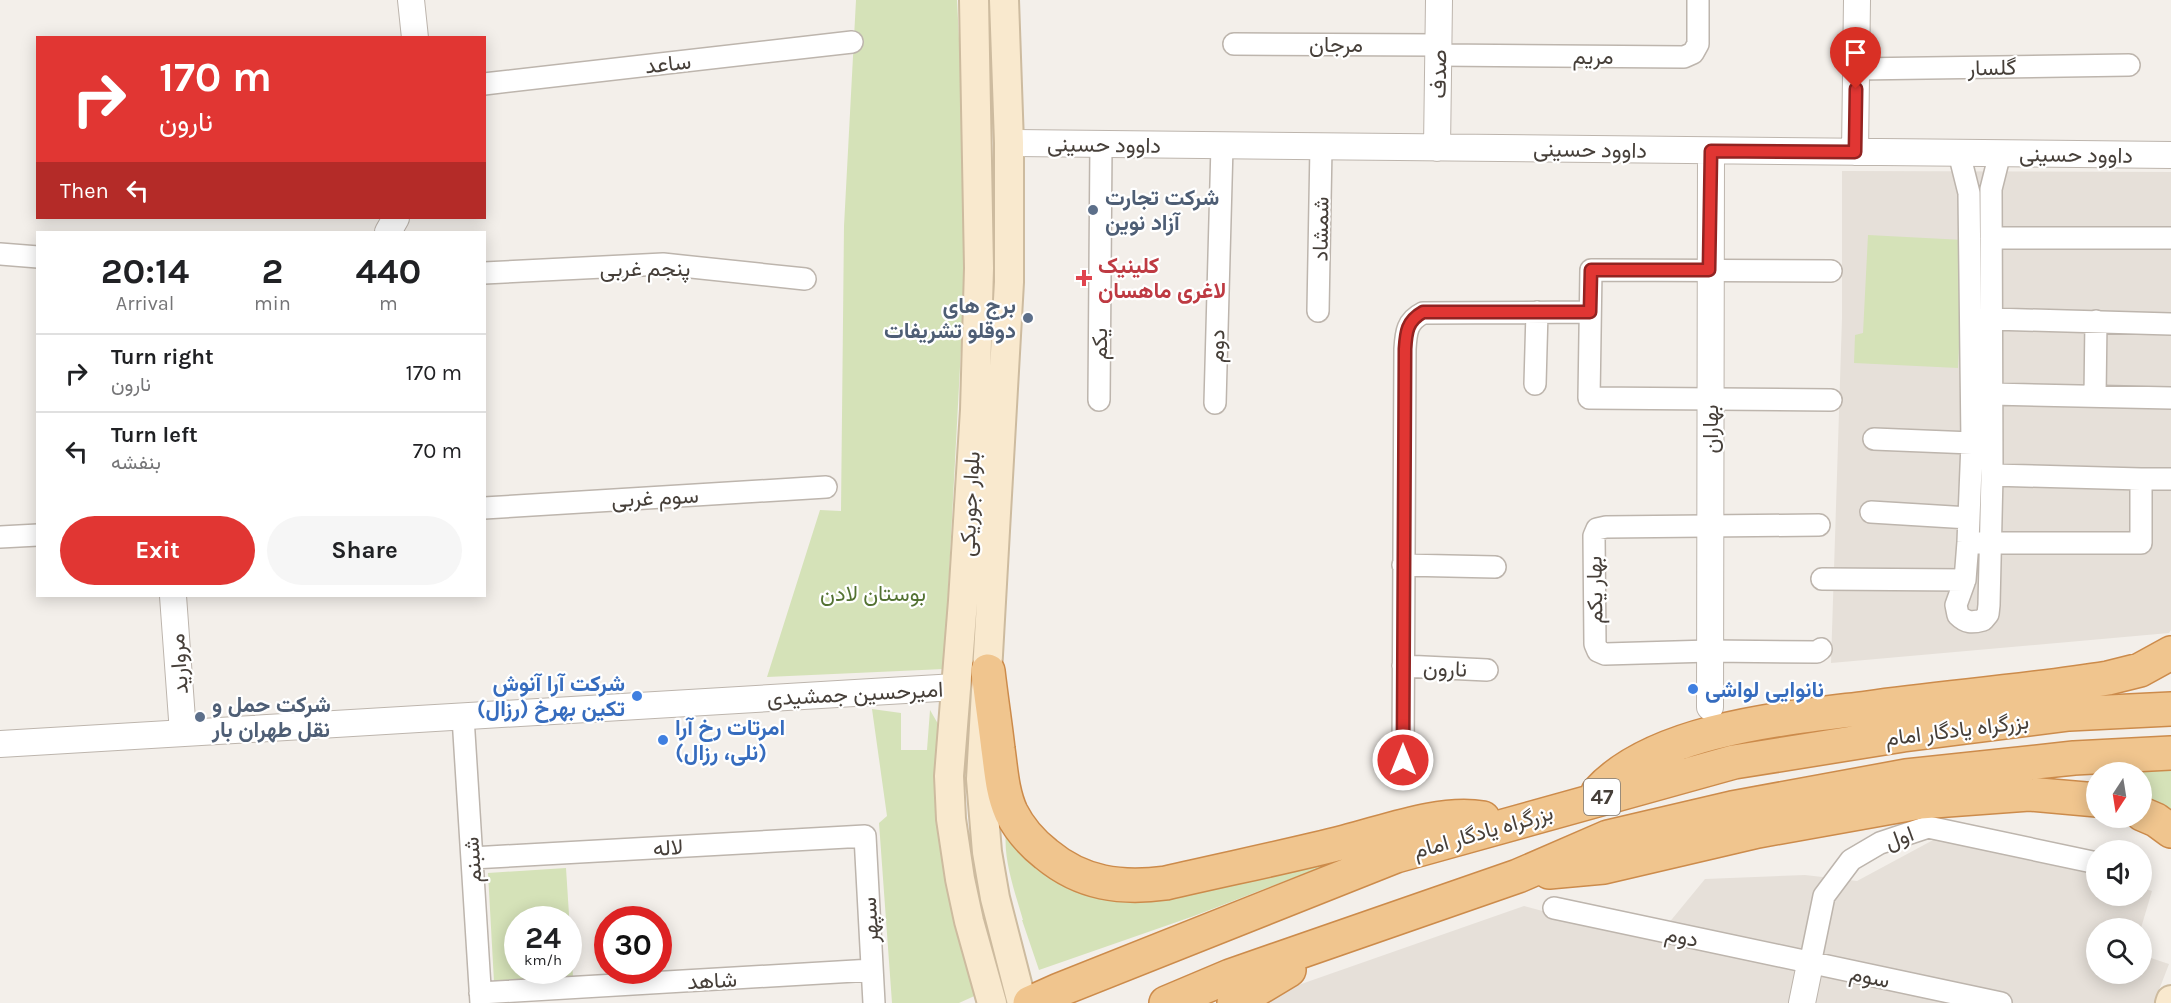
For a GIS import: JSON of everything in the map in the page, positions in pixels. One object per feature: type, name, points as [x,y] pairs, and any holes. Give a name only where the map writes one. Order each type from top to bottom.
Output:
[{"type":"highway","points":[[1590,801],[1608,781],[1647,756],[1714,732],[1784,719],[2108,678],[2139,670],[2171,653]]},
{"type":"highway","points":[[988,671],[1003,784],[1011,812],[1043,852],[1066,869],[1093,881],[1121,886],[1166,882],[1344,842],[1409,824],[1468,815],[1515,822]]},
{"type":"highway","name":"بزرگراه یادگار امام","points":[[1045,996],[1396,856],[1734,762],[1903,735],[2069,714],[2171,709]]},
{"type":"highway","name":"بزرگراه یادگار امام","points":[[1166,1003],[1230,976],[1518,876],[1608,837],[1732,808],[1906,776],[2074,758],[2171,753]]},
{"type":"highway","points":[[1518,876],[1604,867],[1758,831],[1920,802],[2029,794],[2086,799]]},
{"type":"highway","points":[[2152,818],[2171,831]]},
{"type":"highway","points":[[1234,1003],[1341,939]]},
{"type":"main road","name":"بلوار جوریکی","points":[[974,0],[979,268],[975,410],[949,776],[951,819],[969,921],[992,1003]]},
{"type":"main road","name":"بلوار جوریکی","points":[[1004,0],[1009,143],[1009,282],[981,779],[987,852],[995,898],[1022,1003]]},
{"type":"main road","points":[[979,268],[1009,282]]},
{"type":"street","points":[[411,0],[415,36]]},
{"type":"street","name":"صدف","points":[[1437,148],[1439,0]]},
{"type":"street","name":"مریم","points":[[1438,50],[1683,57],[1693,53],[1698,44],[1698,0]]},
{"type":"street","points":[[1855,152],[1857,0]]},
{"type":"street","name":"ساعد","points":[[486,84],[852,42]]},
{"type":"street","name":"مرجان","points":[[1234,44],[1438,50]]},
{"type":"street","name":"گلسار","points":[[1856,69],[2129,65]]},
{"type":"street","name":"داوود حسینی","points":[[1009,143],[2171,155]]},
{"type":"street","name":"یکم","points":[[1099,400],[1101,144]]},
{"type":"street","name":"دوم","points":[[1215,403],[1222,146]]},
{"type":"street","name":"شمشاد","points":[[1318,311],[1321,147]]},
{"type":"street","name":"بهاران","points":[[1710,707],[1711,151]]},
{"type":"street","points":[[1959,153],[1969,193],[1972,443],[1965,580],[1956,605],[1958,615],[1964,621],[1973,622],[1983,620],[1988,614],[1989,605],[1992,475],[1991,189],[2000,153]]},
{"type":"street","points":[[1991,238],[2171,238]]},
{"type":"street","points":[[0,254],[36,257]]},
{"type":"street","name":"پنجم غربی","points":[[486,273],[663,264],[805,279]]},
{"type":"street","points":[[1831,271],[1591,270],[1589,398],[1831,400]]},
{"type":"street","name":"نارون","points":[[1403,760],[1405,349],[1409,324],[1423,312],[1590,312]]},
{"type":"street","points":[[1535,384],[1537,312]]},
{"type":"street","points":[[1992,319],[2171,324]]},
{"type":"street","points":[[2096,321],[2096,396]]},
{"type":"street","points":[[1992,394],[2171,398]]},
{"type":"street","points":[[1874,439],[1972,443]]},
{"type":"street","points":[[1992,475],[2171,479]]},
{"type":"street","points":[[1968,542],[2141,543],[2141,479]]},
{"type":"street","name":"سوم غربی","points":[[486,508],[826,487]]},
{"type":"street","points":[[1871,512],[1969,518]]},
{"type":"street","points":[[1710,526],[1819,525]]},
{"type":"street","name":"بهار یکم","points":[[1710,526],[1606,527],[1597,529],[1594,536],[1595,644],[1598,651],[1605,654],[1710,651]]},
{"type":"street","points":[[0,537],[36,535]]},
{"type":"street","points":[[1403,565],[1495,567]]},
{"type":"street","points":[[1822,579],[1965,580]]},
{"type":"street","name":"مروارید","points":[[173,597],[183,733]]},
{"type":"street","points":[[1710,651],[1817,652],[1821,649]]},
{"type":"street","name":"نارون","points":[[1403,666],[1486,670]]},
{"type":"street","name":"امیرحسین جمشیدی","points":[[0,744],[956,687]]},
{"type":"street","name":"شبنم","points":[[463,717],[481,998]]},
{"type":"street","name":"اول","points":[[1810,964],[1824,896],[1851,860],[1880,843],[1928,827],[2086,861]]},
{"type":"street","name":"لاله","points":[[472,858],[865,836]]},
{"type":"street","name":"سپهر","points":[[865,836],[874,1003]]},
{"type":"street","name":"دوم","points":[[1554,908],[1810,964]]},
{"type":"street","points":[[1802,1003],[1810,964]]},
{"type":"street","name":"سوم","points":[[1810,964],[2001,1003]]},
{"type":"street","name":"شاهد","points":[[481,998],[872,970]]},
{"type":"shaded area","points":[[1842,171],[2171,172],[2171,630],[2169,633],[1831,663],[1842,318]]},
{"type":"shaded area","points":[[1935,839],[2026,857],[2086,873],[2086,906],[2148,906],[2144,918],[2086,918],[2086,984],[2152,984],[2152,958],[2169,964],[2154,1003],[1262,1003],[1287,989],[1524,906],[1654,941],[1705,879],[1805,875],[1857,881]]},
{"type":"green space","name":"بوستان لادن","points":[[856,0],[957,0],[967,193],[944,669],[767,677],[820,510],[841,511],[844,226]]},
{"type":"green space","points":[[1868,235],[1964,240],[1958,368],[1854,363],[1855,335],[1863,333]]},
{"type":"green space","points":[[872,709],[901,713],[901,750],[927,750],[930,710],[941,729],[981,993],[959,1003],[892,1003],[879,823],[887,816]]},
{"type":"green space","points":[[2171,769],[2171,822],[2152,812],[2152,770]]},
{"type":"green space","points":[[1006,831],[1078,884],[1405,835],[1194,916],[1039,970],[1010,876],[1006,853]]},
{"type":"green space","points":[[566,868],[568,906],[504,906],[504,981],[494,982],[488,873]]},
{"type":"place","name":"شرکت تجارت آزاد نوین","points":[[1093,210]]},
{"type":"place","name":"کلینیک لاغری ماهسان","points":[[1084,278]]},
{"type":"place","name":"برج های دوقلو تشریفات","points":[[1028,318]]},
{"type":"place","name":"نانوایی لواشی","points":[[1693,689]]},
{"type":"place","name":"شرکت آرا آنوش تکین بهرخ (رزال)","points":[[637,696]]},
{"type":"place","name":"شرکت حمل و نقل طهران بار","points":[[200,717]]},
{"type":"place","name":"امرتات رخ آرا (نلی، رزال)","points":[[663,740]]},
{"type":"route","points":[[1403,760],[1405,349],[1409,324],[1423,312],[1590,312],[1591,270],[1709,270],[1711,151],[1855,152],[1856,89]]}]
